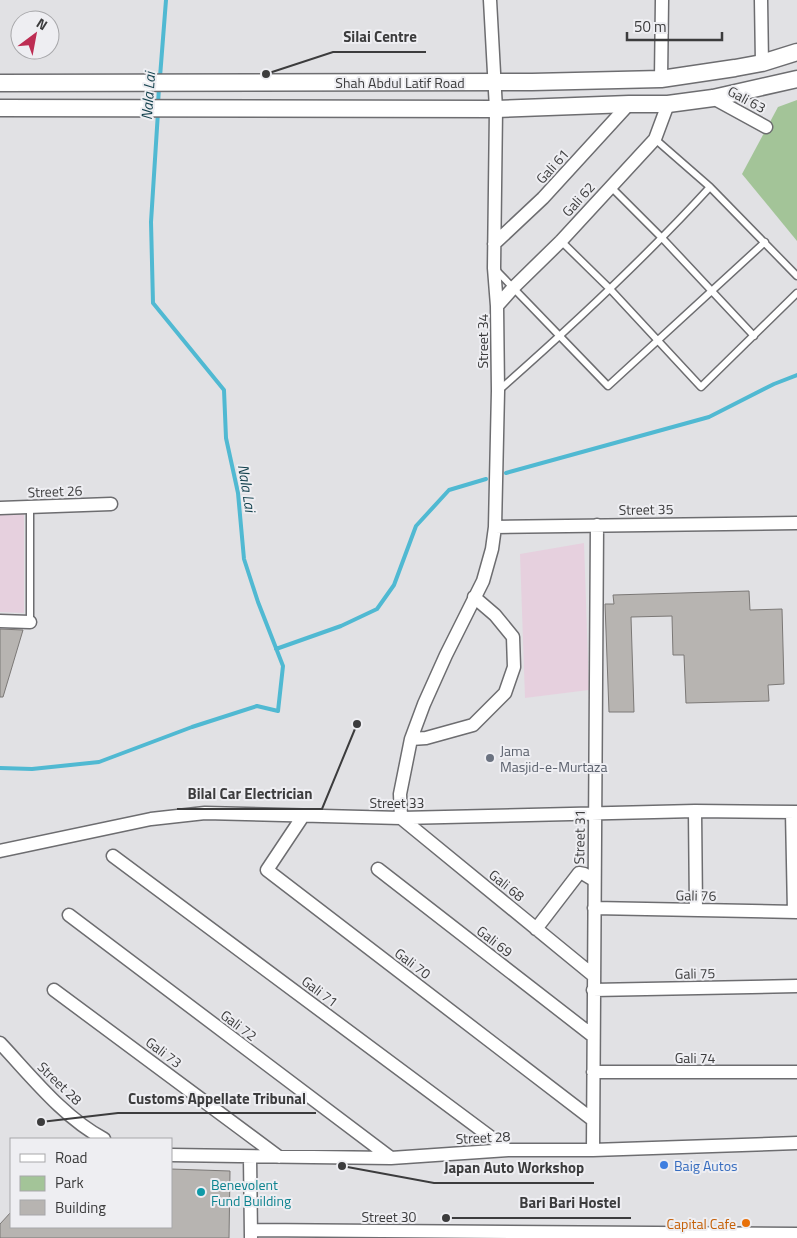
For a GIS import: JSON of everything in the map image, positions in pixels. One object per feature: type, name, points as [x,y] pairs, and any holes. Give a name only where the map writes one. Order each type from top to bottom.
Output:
[{"type":"street","name":"Street 34","points":[[401,818],[400,794],[411,739],[438,671],[483,581],[492,549],[495,527],[498,391],[497,306],[494,268],[496,109],[490,0]]},
{"type":"street","points":[[661,79],[662,0]]},
{"type":"street","points":[[762,0],[762,63]]},
{"type":"street","name":"Shah Abdul Latif Road","points":[[0,83],[494,82],[661,79],[709,73],[762,63],[797,52]]},
{"type":"street","name":"Shah Abdul Latif Road","points":[[0,108],[496,109],[668,104],[713,98],[797,79]]},
{"type":"street","name":"Gali 63","points":[[713,98],[766,127]]},
{"type":"street","name":"Gali 61","points":[[494,244],[543,198],[629,104]]},
{"type":"street","name":"Gali 62","points":[[497,306],[561,241],[655,139],[668,104]]},
{"type":"street","name":"Street 26","points":[[0,508],[111,504]]},
{"type":"street","name":"Street 35","points":[[495,527],[797,523]]},
{"type":"street","name":"Street 31","points":[[593,1150],[594,813],[598,525]]},
{"type":"street","points":[[411,739],[426,738],[473,724],[505,693],[514,667],[513,637],[494,615],[474,597]]},
{"type":"street","points":[[0,621],[30,622]]},
{"type":"street","points":[[695,812],[696,910]]},
{"type":"street","points":[[794,812],[796,912]]},
{"type":"street","name":"Street 33","points":[[0,851],[151,819],[205,813],[401,818],[594,813],[794,812]]},
{"type":"street","name":"Gali 70","points":[[303,816],[267,870],[593,1120]]},
{"type":"street","name":"Gali 68","points":[[401,818],[594,976]]},
{"type":"street","name":"Gali 71","points":[[113,856],[508,1150]]},
{"type":"street","name":"Gali 69","points":[[378,870],[593,1036]]},
{"type":"street","points":[[536,929],[579,873],[594,880]]},
{"type":"street","name":"Gali 76","points":[[594,908],[796,912]]},
{"type":"street","name":"Gali 72","points":[[69,916],[391,1158]]},
{"type":"street","name":"Gali 75","points":[[594,990],[797,986]]},
{"type":"street","name":"Gali 73","points":[[54,990],[279,1157]]},
{"type":"street","name":"Street 28","points":[[0,1043],[56,1102],[87,1129],[102,1138]]},
{"type":"street","name":"Gali 74","points":[[593,1072],[797,1072]]},
{"type":"street","name":"Street 28","points":[[172,1155],[391,1158],[508,1150],[593,1150],[797,1143]]},
{"type":"street","points":[[250,1157],[251,1234]]},
{"type":"street","name":"Street 30","points":[[251,1234],[797,1234]]},
{"type":"lane","points":[[655,139],[710,188],[797,276]]},
{"type":"lane","points":[[610,186],[663,238],[754,336]]},
{"type":"lane","points":[[498,391],[610,289],[663,238],[710,188]]},
{"type":"lane","points":[[561,241],[610,289],[701,387],[797,293]]},
{"type":"lane","points":[[494,268],[608,386],[765,242]]},
{"type":"lane","points":[[30,507],[30,622]]},
{"type":"shaded area","points":[[24,513],[24,613],[0,612],[0,514]]},
{"type":"shaded area","points":[[584,543],[589,690],[525,698],[520,554]]},
{"type":"green space","points":[[797,100],[797,241],[742,174],[778,107]]},
{"type":"building","points":[[749,591],[750,610],[782,609],[784,684],[768,685],[769,701],[686,703],[684,655],[673,655],[672,616],[631,617],[634,712],[609,712],[605,604],[614,604],[613,595]]},
{"type":"building","points":[[0,629],[23,630],[3,697],[0,697]]},
{"type":"building","name":"Benevolent Fund Building","points":[[172,1169],[230,1171],[229,1238],[0,1238],[0,1224],[10,1213],[10,1228],[172,1228]]},
{"type":"waterway","name":"Nala Lai","points":[[160,77],[166,0]]},
{"type":"waterway","name":"Nala Lai","points":[[158,105],[159,87]]},
{"type":"waterway","name":"Nala Lai","points":[[0,768],[32,769],[99,762],[192,727],[257,706],[278,711],[283,666],[258,602],[244,559],[238,493],[226,438],[224,390],[153,303],[151,222],[158,112]]},
{"type":"waterway","points":[[506,473],[709,417],[774,384],[797,375]]},
{"type":"waterway","points":[[276,649],[341,626],[377,609],[394,585],[416,526],[449,490],[486,479]]},
{"type":"place","name":"Silai Centre","points":[[266,74]]},
{"type":"place","name":"Bilal Car Electrician","points":[[357,724]]},
{"type":"place","name":"Jama Masjid-e-Murtaza","points":[[490,758]]},
{"type":"place","name":"Customs Appellate Tribunal","points":[[41,1122]]},
{"type":"place","name":"Baig Autos","points":[[664,1165]]},
{"type":"place","name":"Japan Auto Workshop","points":[[342,1166]]},
{"type":"place","name":"Benevolent Fund Building","points":[[201,1192]]},
{"type":"place","name":"Bari Bari Hostel","points":[[446,1218]]},
{"type":"place","name":"Capital Cafe","points":[[746,1223]]}]
